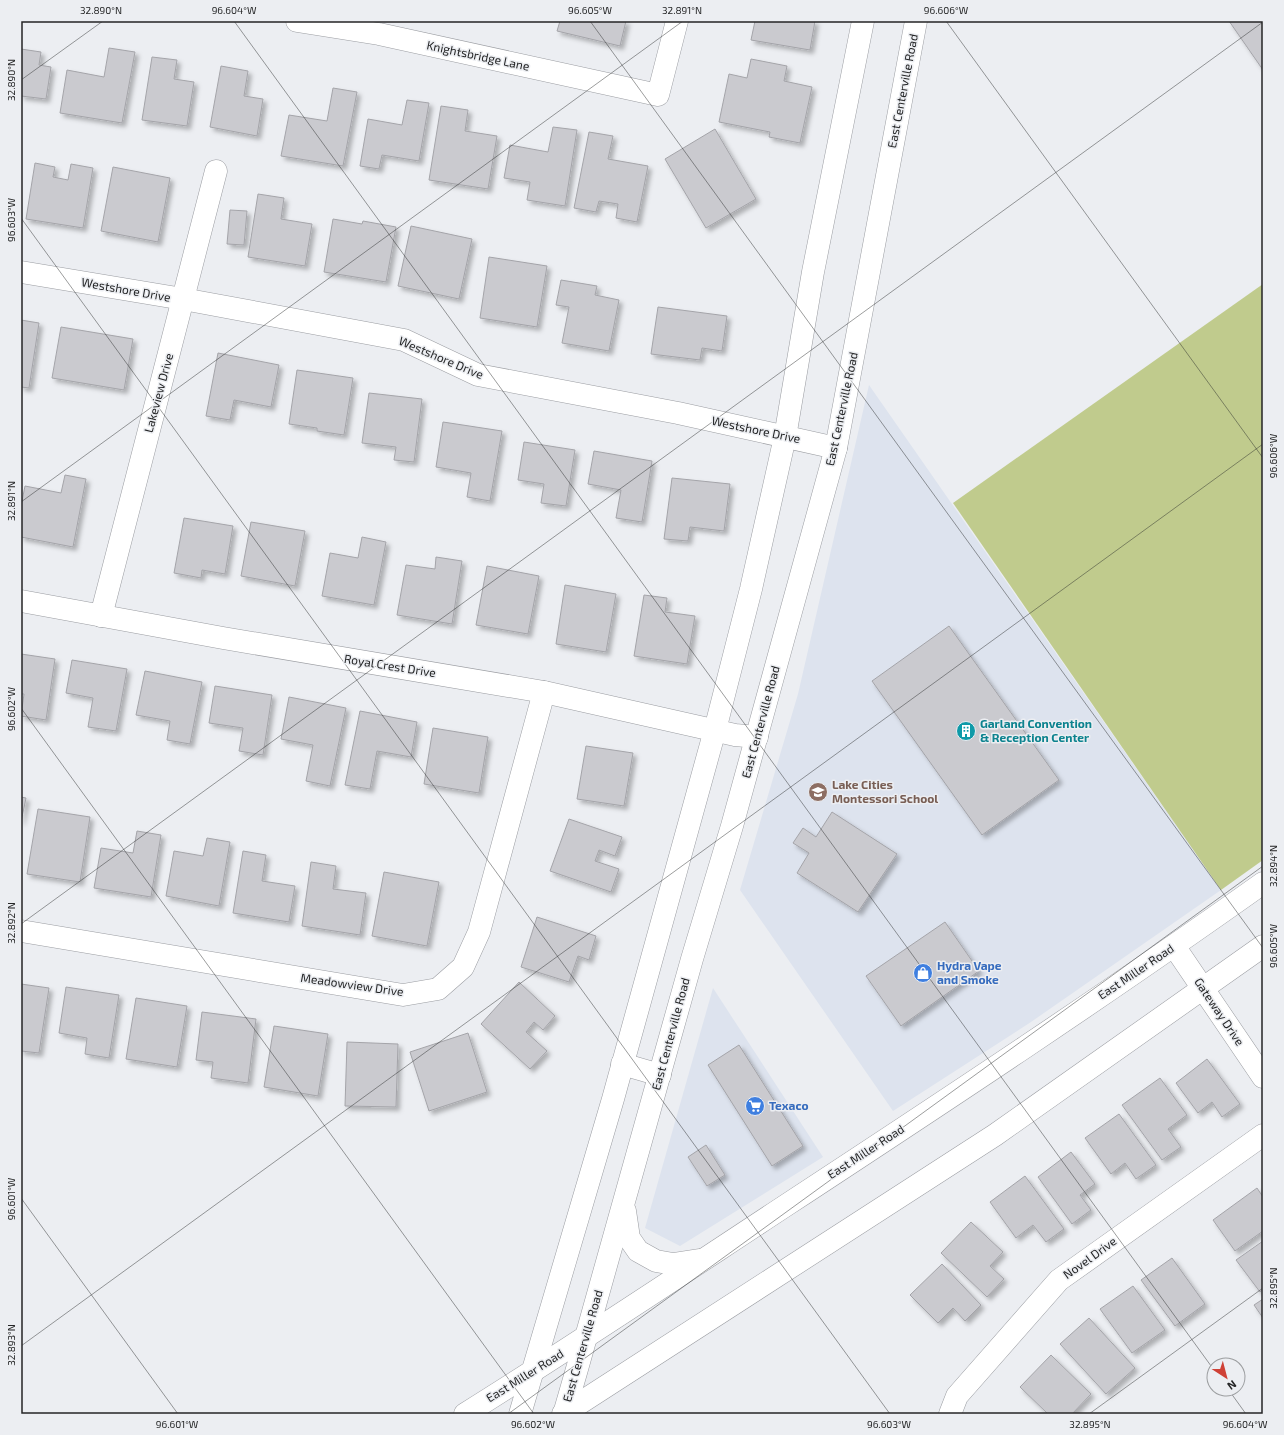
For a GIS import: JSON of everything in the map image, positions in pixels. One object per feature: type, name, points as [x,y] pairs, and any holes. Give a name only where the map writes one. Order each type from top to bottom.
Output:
[{"type":"main road","name":"Knightsbridge Lane","points":[[297,21],[380,28],[658,95],[676,21]]},
{"type":"main road","points":[[520,1414],[622,1064],[715,730],[751,589],[785,437],[813,272],[863,21]]},
{"type":"main road","name":"East Centerville Road","points":[[564,1414],[692,959],[732,826],[836,448],[916,21]]},
{"type":"main road","name":"Lakeview Drive","points":[[101,616],[216,171]]},
{"type":"main road","name":"Westshore Drive","points":[[21,272],[404,340],[478,375],[678,413],[836,448]]},
{"type":"main road","name":"Royal Crest Drive","points":[[21,601],[223,638],[544,692],[735,735],[757,737]]},
{"type":"main road","name":"Meadowview Drive","points":[[21,931],[403,995],[438,989],[463,966],[479,932],[544,692]]},
{"type":"main road","name":"East Miller Road","points":[[464,1414],[532,1372],[972,1083],[1174,946],[1263,883]]},
{"type":"main road","name":"Gateway Drive","points":[[1174,946],[1263,1078]]},
{"type":"main road","points":[[564,1414],[995,1135],[1263,946]]},
{"type":"main road","points":[[622,1064],[660,1075]]},
{"type":"main road","name":"Novel Drive","points":[[950,1414],[957,1396],[1059,1280],[1263,1134]]},
{"type":"main road","points":[[624,1203],[629,1238],[638,1251],[656,1261],[673,1264],[704,1259]]},
{"type":"shaded area","points":[[869,385],[1221,890],[1031,1022],[893,1111],[740,890],[798,694]]},
{"type":"shaded area","points":[[713,988],[823,1157],[680,1246],[645,1228]]},
{"type":"green space","points":[[1263,284],[1263,860],[1221,890],[953,503]]},
{"type":"building","points":[[560,21],[626,21],[620,46],[557,31]]},
{"type":"building","points":[[755,21],[815,21],[810,50],[751,40]]},
{"type":"building","points":[[1229,21],[1263,21],[1263,70]]},
{"type":"building","points":[[109,48],[135,52],[122,123],[60,113],[67,70],[104,77]]},
{"type":"building","points":[[21,49],[41,52],[39,65],[51,67],[46,99],[21,96]]},
{"type":"building","points":[[152,57],[177,60],[174,79],[194,82],[187,126],[142,120]]},
{"type":"building","points":[[751,59],[787,66],[784,81],[812,87],[800,143],[769,137],[770,132],[719,122],[729,74],[747,78]]},
{"type":"building","points":[[221,66],[248,71],[244,96],[263,99],[257,136],[210,127]]},
{"type":"building","points":[[333,88],[357,92],[343,166],[281,156],[289,115],[327,121]]},
{"type":"building","points":[[407,100],[429,103],[419,161],[382,155],[379,169],[360,166],[368,119],[402,125]]},
{"type":"building","points":[[441,106],[468,110],[465,131],[497,136],[488,189],[429,180]]},
{"type":"building","points":[[553,127],[577,130],[565,206],[527,200],[530,182],[504,178],[510,145],[548,152]]},
{"type":"building","points":[[715,129],[756,199],[706,228],[665,159]]},
{"type":"building","points":[[589,132],[613,136],[608,159],[648,166],[637,222],[616,218],[618,204],[599,201],[596,212],[574,208]]},
{"type":"building","points":[[35,163],[55,167],[53,177],[68,180],[71,164],[93,168],[83,228],[26,219]]},
{"type":"building","points":[[113,167],[170,178],[158,242],[101,231]]},
{"type":"building","points":[[258,194],[284,198],[281,219],[312,224],[305,266],[248,257]]},
{"type":"building","points":[[230,210],[247,211],[244,245],[227,244]]},
{"type":"building","points":[[333,219],[362,224],[363,221],[396,227],[386,282],[324,272]]},
{"type":"building","points":[[411,226],[472,239],[459,299],[398,286]]},
{"type":"building","points":[[489,257],[547,266],[537,327],[480,318]]},
{"type":"building","points":[[561,280],[597,286],[595,295],[619,300],[609,351],[562,343],[569,307],[556,305]]},
{"type":"building","points":[[658,307],[727,316],[722,351],[702,348],[700,360],[651,354]]},
{"type":"building","points":[[21,320],[39,323],[29,388],[21,387]]},
{"type":"building","points":[[61,327],[133,339],[124,390],[52,378]]},
{"type":"building","points":[[218,353],[279,365],[271,407],[234,400],[230,420],[206,416]]},
{"type":"building","points":[[297,370],[353,378],[344,435],[317,431],[317,428],[289,424]]},
{"type":"building","points":[[369,393],[422,399],[414,462],[394,460],[396,447],[362,443]]},
{"type":"building","points":[[443,422],[502,431],[490,501],[467,497],[471,473],[436,467]]},
{"type":"building","points":[[524,442],[575,450],[566,506],[541,503],[544,484],[518,480]]},
{"type":"building","points":[[594,451],[652,461],[642,522],[616,518],[621,490],[588,484]]},
{"type":"building","points":[[65,475],[86,479],[73,547],[21,537],[21,506],[25,486],[61,493]]},
{"type":"building","points":[[672,478],[730,484],[724,531],[690,527],[688,541],[664,539]]},
{"type":"building","points":[[184,518],[233,526],[225,574],[202,570],[201,578],[174,573]]},
{"type":"building","points":[[251,522],[305,531],[295,586],[241,576]]},
{"type":"building","points":[[362,537],[386,542],[374,605],[322,596],[330,553],[358,558]]},
{"type":"building","points":[[436,557],[462,561],[452,624],[397,615],[406,565],[435,569]]},
{"type":"building","points":[[487,566],[539,576],[528,634],[476,625]]},
{"type":"building","points":[[565,585],[616,594],[606,652],[556,644]]},
{"type":"building","points":[[644,595],[667,598],[665,612],[695,616],[687,664],[634,656]]},
{"type":"building","name":"Garland Convention & Reception Center","points":[[949,626],[1059,780],[982,835],[872,681]]},
{"type":"building","points":[[21,654],[55,659],[46,720],[21,716],[24,694],[21,694]]},
{"type":"building","points":[[72,660],[127,669],[116,731],[88,727],[93,698],[66,693]]},
{"type":"building","points":[[145,671],[202,682],[190,744],[167,740],[170,721],[136,715]]},
{"type":"building","points":[[215,686],[272,695],[263,755],[239,751],[243,728],[209,723]]},
{"type":"building","points":[[289,697],[346,708],[330,786],[306,781],[313,745],[281,739]]},
{"type":"building","points":[[360,711],[417,722],[411,757],[377,751],[370,789],[345,785]]},
{"type":"building","points":[[433,728],[488,737],[479,793],[424,784]]},
{"type":"building","points":[[586,746],[633,753],[624,806],[577,799]]},
{"type":"building","points":[[21,797],[26,798],[21,822]]},
{"type":"building","points":[[38,809],[90,817],[80,882],[27,874]]},
{"type":"building","points":[[832,812],[897,854],[858,912],[797,873],[809,853],[793,843],[803,828],[816,837]]},
{"type":"building","points":[[569,819],[622,837],[615,856],[599,850],[595,861],[619,869],[611,892],[550,871]]},
{"type":"building","points":[[137,831],[161,835],[151,897],[94,888],[101,848],[133,853]]},
{"type":"building","points":[[207,838],[230,842],[219,906],[166,896],[174,851],[203,856]]},
{"type":"building","points":[[243,851],[266,855],[262,881],[295,886],[289,922],[233,913]]},
{"type":"building","points":[[311,862],[336,866],[333,889],[366,893],[360,935],[302,926]]},
{"type":"building","points":[[384,872],[439,882],[427,946],[372,936]]},
{"type":"building","points":[[537,917],[596,936],[589,960],[578,956],[569,982],[521,967]]},
{"type":"building","name":"Hydra Vape and Smoke","points":[[945,922],[979,971],[901,1026],[866,976]]},
{"type":"building","points":[[519,982],[555,1016],[543,1030],[534,1022],[526,1032],[547,1051],[530,1069],[481,1024]]},
{"type":"building","points":[[21,984],[49,988],[39,1053],[21,1051]]},
{"type":"building","points":[[66,987],[119,995],[109,1058],[85,1054],[87,1038],[59,1033]]},
{"type":"building","points":[[136,998],[187,1006],[177,1067],[126,1059]]},
{"type":"building","points":[[202,1012],[256,1019],[248,1083],[211,1078],[213,1062],[196,1060]]},
{"type":"building","points":[[274,1026],[328,1034],[318,1096],[264,1087]]},
{"type":"building","points":[[468,1033],[487,1092],[429,1111],[410,1052]]},
{"type":"building","points":[[347,1042],[398,1044],[396,1107],[345,1106]]},
{"type":"building","name":"Texaco","points":[[739,1045],[803,1146],[772,1166],[708,1065]]},
{"type":"building","points":[[1207,1059],[1240,1104],[1222,1117],[1212,1102],[1198,1113],[1176,1083]]},
{"type":"building","points":[[1160,1078],[1187,1115],[1168,1129],[1181,1147],[1162,1160],[1122,1105]]},
{"type":"building","points":[[1119,1114],[1156,1165],[1136,1179],[1125,1163],[1111,1174],[1085,1138]]},
{"type":"building","points":[[706,1145],[725,1175],[707,1186],[688,1157]]},
{"type":"building","points":[[1071,1152],[1095,1184],[1080,1195],[1091,1210],[1072,1224],[1038,1177]]},
{"type":"building","points":[[1025,1176],[1064,1229],[1046,1242],[1033,1225],[1016,1238],[990,1202]]},
{"type":"building","points":[[1257,1188],[1263,1197],[1263,1231],[1235,1251],[1213,1220]]},
{"type":"building","points":[[971,1222],[1003,1252],[990,1266],[1004,1279],[987,1297],[941,1253]]},
{"type":"building","points":[[1263,1241],[1263,1289],[1260,1292],[1236,1260]]},
{"type":"building","points":[[1172,1258],[1205,1304],[1175,1326],[1141,1280]]},
{"type":"building","points":[[942,1264],[981,1305],[965,1321],[953,1308],[938,1323],[910,1295]]},
{"type":"building","points":[[1133,1286],[1165,1330],[1132,1353],[1100,1309]]},
{"type":"building","points":[[1263,1299],[1263,1318],[1254,1305]]},
{"type":"building","points":[[1089,1318],[1135,1368],[1106,1394],[1060,1344]]},
{"type":"building","points":[[1051,1355],[1091,1394],[1072,1414],[1048,1414],[1020,1387]]},
{"type":"place","name":"Garland Convention & Reception Center","points":[[966,731]]},
{"type":"place","name":"Lake Cities Montessori School","points":[[818,792]]},
{"type":"place","name":"Hydra Vape and Smoke","points":[[923,973]]},
{"type":"place","name":"Texaco","points":[[755,1106]]}]
